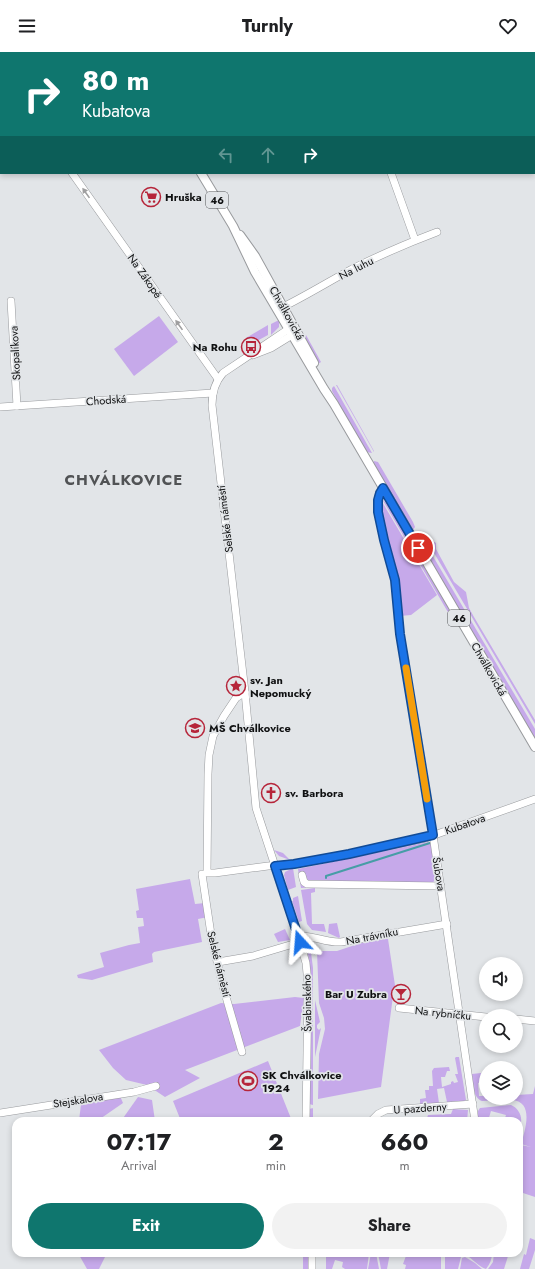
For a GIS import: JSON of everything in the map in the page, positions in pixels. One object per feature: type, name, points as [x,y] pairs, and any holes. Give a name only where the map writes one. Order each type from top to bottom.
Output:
[{"type":"main road","name":"Chválkovická","points":[[202,174],[233,226],[254,272],[280,308],[334,404],[535,747]]},
{"type":"street","name":"Na Zákopě","points":[[73,174],[218,379]]},
{"type":"street","points":[[390,174],[415,240]]},
{"type":"street","name":"Na luhu","points":[[280,308],[291,304],[352,270],[415,240],[437,232]]},
{"type":"street","name":"Skopalíkova","points":[[12,301],[17,406]]},
{"type":"street","name":"Selské náměstí","points":[[275,866],[256,808],[245,692],[212,415],[213,393],[218,379],[226,370],[244,359],[263,352],[293,330]]},
{"type":"street","name":"Chodská","points":[[0,407],[213,393]]},
{"type":"street","name":"Šubova","points":[[383,488],[378,500],[378,512],[395,580],[400,634],[447,924],[475,1117]]},
{"type":"street","name":"Selské náměstí","points":[[242,1052],[224,990],[212,941],[204,874],[209,755],[213,736],[236,698],[245,692]]},
{"type":"street","name":"Kubatova","points":[[204,874],[294,864],[349,854],[433,835],[535,799]]},
{"type":"street","name":"Švabinského","points":[[275,866],[306,963],[308,984],[306,1117]]},
{"type":"street","points":[[302,875],[304,882],[307,884],[441,886]]},
{"type":"street","name":"Na trávníku","points":[[299,939],[305,935],[328,942],[342,942],[447,924]]},
{"type":"street","points":[[218,962],[253,956],[299,939]]},
{"type":"street","name":"Na rybníčku","points":[[399,1008],[479,1016]]},
{"type":"street","points":[[523,1020],[535,1021]]},
{"type":"street","name":"Stejskalova","points":[[0,1113],[134,1092],[156,1086]]},
{"type":"street","name":"U pazderny","points":[[375,1117],[386,1110],[473,1104]]},
{"type":"street","points":[[312,1257],[312,1269]]},
{"type":"shaded area","points":[[159,316],[178,342],[134,376],[114,349]]},
{"type":"shaded area","points":[[279,320],[279,327],[271,335],[271,324]]},
{"type":"shaded area","points":[[268,325],[268,335],[255,342],[253,340],[250,344],[246,338]]},
{"type":"shaded area","points":[[306,335],[321,362],[318,364],[305,337]]},
{"type":"shaded area","points":[[336,385],[337,385],[374,452]]},
{"type":"shaded area","points":[[334,386],[372,453],[366,452],[332,391]]},
{"type":"shaded area","points":[[374,461],[378,462],[413,522],[415,527],[412,531],[373,464]]},
{"type":"shaded area","points":[[382,499],[386,503],[451,612],[449,614]]},
{"type":"shaded area","points":[[381,500],[437,595],[411,615],[400,616],[399,584],[383,527],[380,507]]},
{"type":"shaded area","points":[[418,535],[421,536],[535,729],[535,739],[416,537]]},
{"type":"shaded area","points":[[429,539],[436,543],[436,549],[454,582],[466,592],[469,608],[535,720],[535,724],[427,541]]},
{"type":"shaded area","points":[[428,842],[432,845],[436,876],[433,883],[353,883],[308,880],[300,875],[302,886],[317,887],[301,888],[298,869]]},
{"type":"shaded area","points":[[274,850],[283,853],[290,860],[279,856]]},
{"type":"shaded area","points":[[293,868],[296,887],[288,890],[284,875],[285,872]]},
{"type":"shaded area","points":[[190,879],[195,904],[205,903],[208,917],[198,919],[202,942],[154,952],[152,954],[153,962],[92,980],[78,978],[77,975],[104,967],[100,953],[140,943],[138,927],[144,926],[143,918],[137,918],[136,911],[139,910],[136,889]]},
{"type":"shaded area","points":[[315,888],[315,892],[311,893],[312,924],[324,924],[326,932],[312,930],[307,924],[301,890]]},
{"type":"shaded area","points":[[298,896],[302,921],[299,922],[292,901],[293,898]]},
{"type":"shaded area","points":[[337,923],[339,938],[328,933],[329,924]]},
{"type":"shaded area","points":[[285,929],[290,940],[278,942],[274,934]]},
{"type":"shaded area","points":[[388,939],[396,992],[393,996],[381,1087],[318,1099],[319,1054],[325,1029],[324,1018],[319,1003],[317,951],[337,951],[361,943]]},
{"type":"shaded area","points":[[310,945],[313,968],[313,1105],[309,1104],[312,993],[307,948]]},
{"type":"shaded area","points":[[295,997],[304,998],[300,1026],[185,1070],[200,1078],[165,1097],[147,1085],[126,1080],[113,1068],[99,1050],[221,1003],[234,1004]]},
{"type":"shaded area","points":[[315,1000],[320,1022],[317,1025],[317,1028],[319,1030],[321,1028],[315,1057]]},
{"type":"shaded area","points":[[456,1057],[459,1057],[466,1100],[447,1102],[444,1088],[437,1089],[439,1103],[420,1104],[420,1099],[426,1098],[425,1090],[429,1090],[429,1086],[433,1086],[432,1071],[434,1068],[449,1067],[450,1071],[447,1071],[445,1077],[441,1077],[442,1087],[451,1084],[453,1081],[454,1083],[458,1082],[455,1074],[458,1074]]},
{"type":"shaded area","name":"SK Chválkovice 1924","points":[[268,1061],[290,1117],[179,1117],[173,1101]]},
{"type":"shaded area","points":[[479,1073],[479,1099],[476,1096],[472,1074]]},
{"type":"shaded area","points":[[535,1086],[535,1197],[523,1193],[523,1145],[531,1147],[523,1145],[526,1111],[523,1105],[523,1095],[533,1094]]},
{"type":"shaded area","points":[[120,1096],[123,1103],[103,1117],[79,1117],[81,1104]]},
{"type":"shaded area","points":[[138,1097],[152,1100],[154,1117],[124,1117]]},
{"type":"shaded area","points":[[511,1105],[517,1109],[521,1117],[505,1117],[506,1115],[491,1111],[489,1117],[478,1117],[478,1111],[480,1108]]},
{"type":"shaded area","points":[[313,1108],[313,1117],[309,1117],[309,1109]]},
{"type":"shaded area","points":[[453,1109],[468,1110],[467,1117],[427,1117],[428,1115],[451,1114]]},
{"type":"shaded area","points":[[530,1238],[535,1240],[535,1250],[529,1269],[520,1269],[524,1254],[526,1255]]},
{"type":"shaded area","points":[[80,1257],[105,1257],[99,1269],[87,1269]]},
{"type":"shaded area","points":[[303,1257],[309,1257],[309,1269],[303,1269]]},
{"type":"shaded area","points":[[326,1257],[368,1257],[367,1269],[345,1269],[342,1267],[343,1262],[335,1260],[332,1269],[326,1269]]},
{"type":"shaded area","points":[[370,1257],[377,1257],[379,1269],[368,1269]]},
{"type":"shaded area","points":[[379,1257],[389,1257],[387,1269],[381,1269]]},
{"type":"shaded area","points":[[406,1257],[441,1257],[441,1269],[405,1269],[406,1265],[403,1264]]},
{"type":"shaded area","points":[[445,1257],[461,1257],[458,1269],[445,1269]]},
{"type":"shaded area","points":[[465,1257],[482,1269],[460,1269],[462,1258]]},
{"type":"shaded area","points":[[468,1257],[491,1257],[486,1269]]},
{"type":"shaded area","points":[[494,1257],[508,1257],[504,1269],[488,1269],[493,1262]]},
{"type":"waterway","points":[[326,878],[326,876],[430,843]]},
{"type":"slow traffic","points":[[406,668],[427,799]]},
{"type":"place","name":"Hruška","points":[[151,197]]},
{"type":"place","name":"Na Rohu","points":[[251,347]]},
{"type":"place","name":"sv. Jan Nepomucký","points":[[236,686]]},
{"type":"place","name":"MŠ Chválkovice","points":[[195,728]]},
{"type":"place","name":"sv. Barbora","points":[[271,793]]},
{"type":"place","name":"Bar U Zubra","points":[[401,994]]},
{"type":"place","name":"SK Chválkovice 1924","points":[[248,1081]]},
{"type":"district","name":"CHVÁLKOVICE","points":[[124,480]]},
{"type":"route","points":[[300,942],[275,866],[349,854],[426,838],[433,835],[400,634],[397,590],[394,572],[384,540],[378,512],[378,500],[383,488],[418,548]]}]
